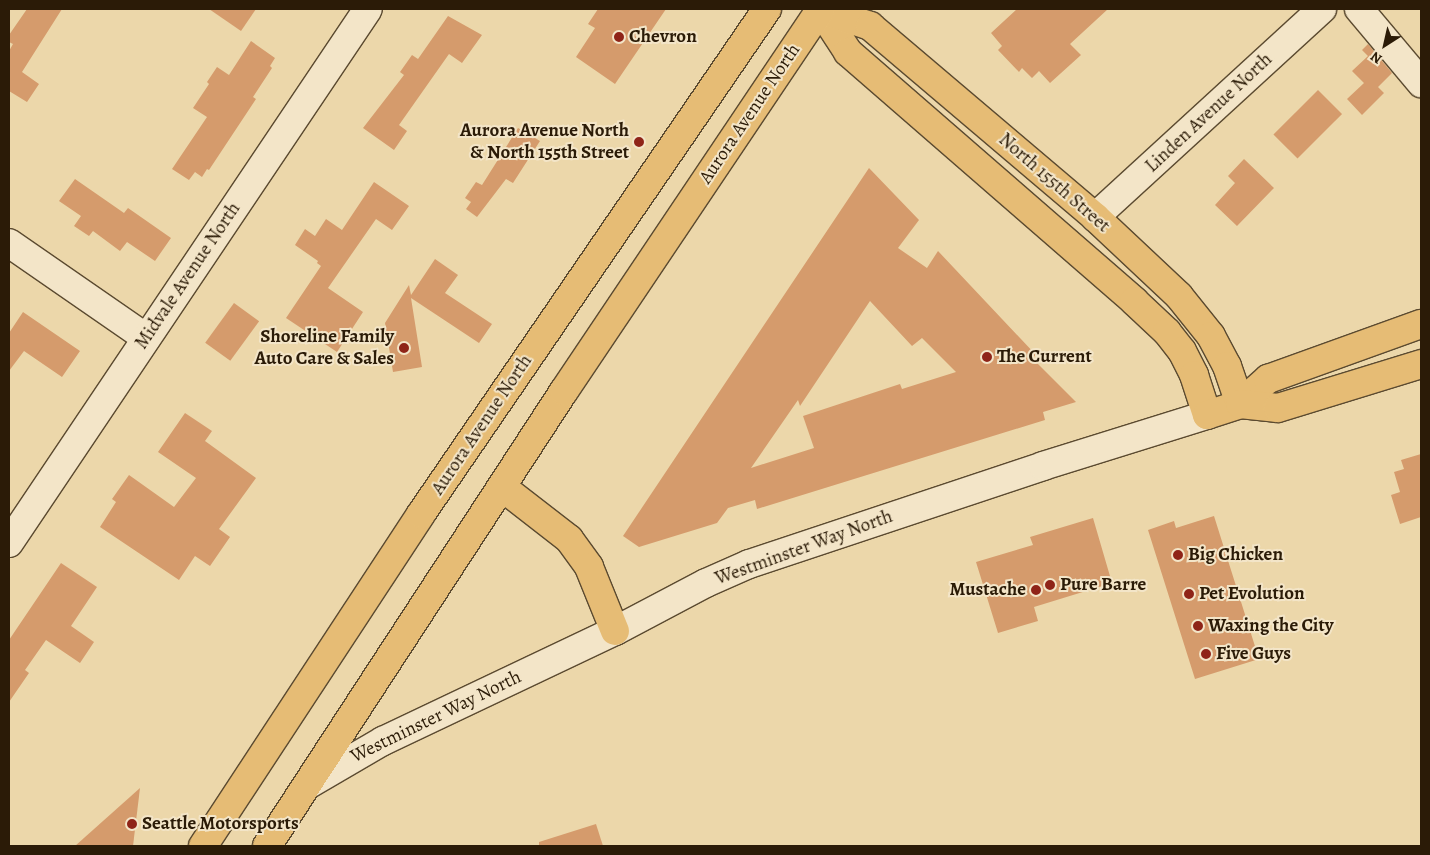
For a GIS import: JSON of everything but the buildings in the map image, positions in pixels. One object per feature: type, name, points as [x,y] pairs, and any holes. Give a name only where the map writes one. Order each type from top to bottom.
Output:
[{"type":"main road","name":"Aurora Avenue North","points":[[203,846],[421,514],[767,9]]},
{"type":"main road","name":"Aurora Avenue North","points":[[267,846],[502,487],[820,9]]},
{"type":"main road","name":"North 155th Street","points":[[820,9],[870,26],[1095,217],[1179,296],[1211,336],[1228,366],[1240,404]]},
{"type":"main road","name":"North 155th Street","points":[[820,9],[848,52],[1134,300],[1167,332],[1182,351],[1194,375],[1207,415]]},
{"type":"main road","name":"Westminster Way North","points":[[1207,415],[1240,404],[1268,379],[1421,324]]},
{"type":"main road","name":"Westminster Way North","points":[[1240,404],[1278,408],[1421,364]]},
{"type":"main road","points":[[502,487],[569,539],[589,567],[615,631]]},
{"type":"street","name":"Midvale Avenue North","points":[[9,543],[368,9]]},
{"type":"street","name":"Linden Avenue North","points":[[1095,217],[1322,9]]},
{"type":"street","points":[[1360,9],[1421,83]]},
{"type":"street","points":[[9,243],[146,338]]},
{"type":"street","name":"Westminster Way North","points":[[309,784],[382,740],[615,631],[706,583],[749,564],[1043,466],[1207,415]]},
{"type":"place","name":"Chevron","points":[[619,37]]},
{"type":"place","name":"Aurora Avenue North & North 155th Street","points":[[639,142]]},
{"type":"place","name":"Shoreline Family Auto Care & Sales","points":[[404,348]]},
{"type":"place","name":"The Current","points":[[987,357]]},
{"type":"place","name":"Big Chicken","points":[[1178,555]]},
{"type":"place","name":"Pure Barre","points":[[1050,585]]},
{"type":"place","name":"Mustache","points":[[1036,590]]},
{"type":"place","name":"Pet Evolution","points":[[1189,594]]},
{"type":"place","name":"Waxing the City","points":[[1198,626]]},
{"type":"place","name":"Five Guys","points":[[1206,654]]},
{"type":"place","name":"Seattle Motorsports","points":[[132,824]]}]
